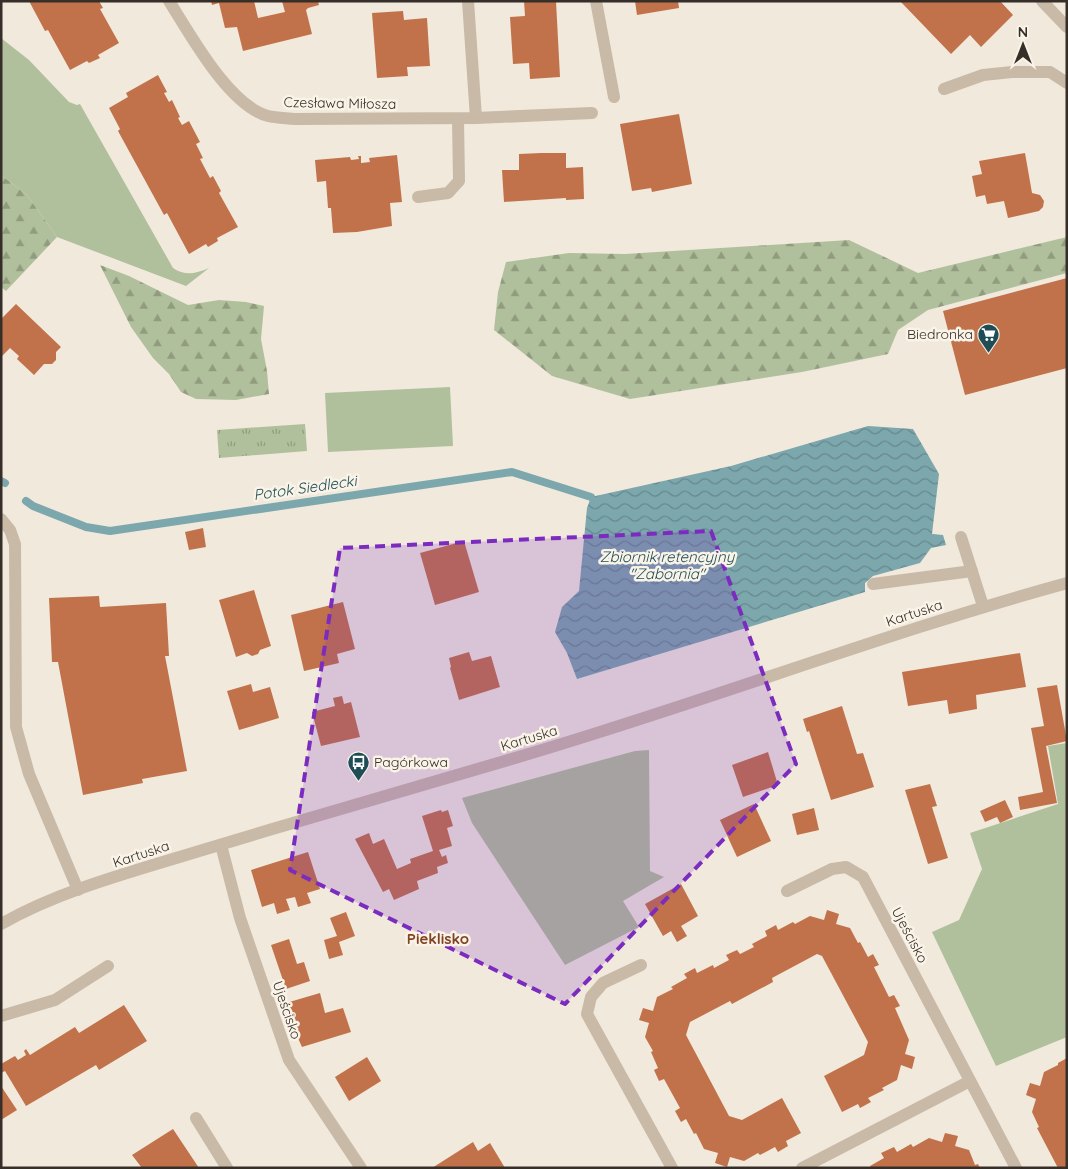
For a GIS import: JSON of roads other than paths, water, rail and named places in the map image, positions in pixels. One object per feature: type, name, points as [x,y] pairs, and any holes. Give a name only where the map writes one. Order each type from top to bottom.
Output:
[{"type":"street","name":"Czesława Miłosza","points":[[169,1],[198,46],[233,94],[246,106],[267,116],[295,119],[458,119],[592,113]]},
{"type":"street","points":[[468,1],[476,118]]},
{"type":"street","points":[[596,1],[614,97]]},
{"type":"street","points":[[1042,1],[1067,27]]},
{"type":"street","points":[[944,89],[983,75],[1012,72],[1050,72],[1067,83]]},
{"type":"street","points":[[418,197],[448,193],[459,182],[458,119]]},
{"type":"street","points":[[1,520],[10,530],[15,544],[16,727],[29,774],[78,890]]},
{"type":"street","points":[[962,537],[982,606]]},
{"type":"street","points":[[873,584],[972,572]]},
{"type":"street","name":"Kartuska","points":[[1,924],[13,917],[78,890],[221,845],[552,748],[982,606],[1067,583]]},
{"type":"street","name":"Ujeścisko","points":[[221,845],[240,918],[288,1060],[361,1168]]},
{"type":"street","name":"Ujeścisko","points":[[787,891],[832,869],[846,867],[863,878],[1016,1168]]},
{"type":"street","points":[[641,965],[603,983],[590,997],[587,1014],[672,1168]]},
{"type":"street","points":[[1,1016],[55,1000],[108,966]]},
{"type":"street","points":[[802,1168],[970,1081]]},
{"type":"street","points":[[196,1118],[227,1168]]},
{"type":"water","name":"Zbiornik retencyjny \"Zabornia\"","points":[[868,426],[913,429],[939,474],[932,534],[943,535],[946,545],[931,548],[920,563],[873,576],[865,583],[865,592],[577,679],[567,653],[555,632],[562,607],[579,591],[587,508],[591,497],[731,466]]},
{"type":"waterway","name":"Potok Siedlecki","points":[[26,501],[33,506],[86,527],[110,531],[512,472],[591,497]]},
{"type":"waterway","name":"Potok Siedlecki","points":[[1,481],[5,483]]},
{"type":"place","name":"Biedronka","points":[[989,353]]},
{"type":"place","name":"Pagórkowa","points":[[358,781]]},
{"type":"district","name":"Pieklisko","points":[[438,939]]}]
